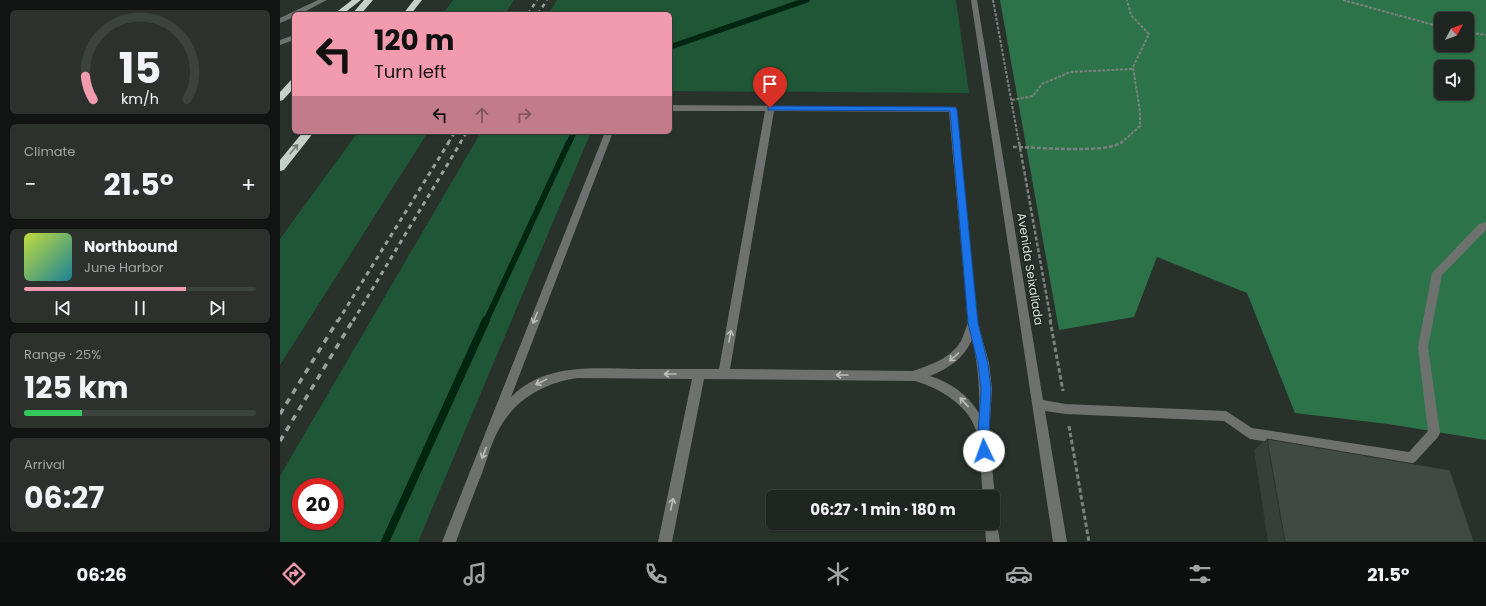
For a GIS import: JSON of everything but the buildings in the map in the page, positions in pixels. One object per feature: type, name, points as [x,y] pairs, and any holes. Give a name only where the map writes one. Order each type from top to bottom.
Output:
[{"type":"highway","points":[[341,12],[357,0]]},
{"type":"highway","points":[[358,12],[369,0]]},
{"type":"highway","points":[[409,12],[418,0]]},
{"type":"highway","points":[[280,98],[292,84]]},
{"type":"highway","points":[[280,167],[307,134]]},
{"type":"street","points":[[298,12],[324,0]]},
{"type":"street","name":"Avenida Seixalíada","points":[[974,0],[1060,542]]},
{"type":"street","points":[[280,21],[292,15]]},
{"type":"street","points":[[280,43],[292,38]]},
{"type":"street","points":[[672,108],[953,109],[973,323],[983,364],[986,389],[983,435],[988,490]]},
{"type":"street","points":[[724,374],[770,108]]},
{"type":"street","points":[[449,542],[608,134]]},
{"type":"street","points":[[1039,405],[1066,409],[1226,416],[1250,434],[1411,458],[1434,433],[1423,347],[1437,273],[1482,228],[1486,226]]},
{"type":"street","points":[[915,376],[930,372],[943,366],[955,357],[964,347],[970,336],[973,323]]},
{"type":"street","points":[[492,431],[501,415],[528,389],[544,380],[562,375],[578,373],[724,374],[915,376],[930,379],[945,386],[958,395],[969,407],[977,420],[983,435]]},
{"type":"street","points":[[665,542],[699,374]]},
{"type":"street","points":[[992,530],[993,542]]},
{"type":"path","points":[[993,0],[1012,100],[1089,542]]},
{"type":"path","points":[[998,147],[1102,149],[1119,145],[1140,126],[1140,112],[1133,67],[1149,34],[1135,21],[1127,5],[1127,0]]},
{"type":"path","points":[[1343,0],[1434,25]]},
{"type":"path","points":[[1474,33],[1486,35]]},
{"type":"path","points":[[1012,100],[1033,96],[1042,84],[1070,72],[1133,69]]},
{"type":"green space","points":[[453,0],[514,0],[506,12],[444,12]]},
{"type":"green space","points":[[557,0],[956,0],[969,93],[672,91],[672,12],[550,12]]},
{"type":"green space","points":[[1000,0],[1486,0],[1486,440],[1388,424],[1295,413],[1247,293],[1157,257],[1134,317],[1059,330]]},
{"type":"green space","points":[[357,134],[427,134],[280,365],[280,239]]},
{"type":"green space","points":[[480,134],[590,134],[418,542],[280,542],[280,476]]},
{"type":"waterway","points":[[672,46],[807,0]]},
{"type":"waterway","points":[[569,143],[573,134]]},
{"type":"waterway","points":[[486,321],[569,142]]},
{"type":"waterway","points":[[385,542],[486,320]]},
{"type":"railway","points":[[529,12],[537,0]]},
{"type":"railway","points":[[539,12],[547,0]]},
{"type":"railway","points":[[448,143],[454,134]]},
{"type":"railway","points":[[460,143],[466,134]]},
{"type":"railway","points":[[338,321],[449,142]]},
{"type":"railway","points":[[353,321],[461,142]]},
{"type":"railway","points":[[280,414],[338,320]]},
{"type":"railway","points":[[280,441],[353,320]]},
{"type":"route","points":[[770,108],[953,109],[973,323],[983,364],[986,389],[983,435],[984,451]]}]
